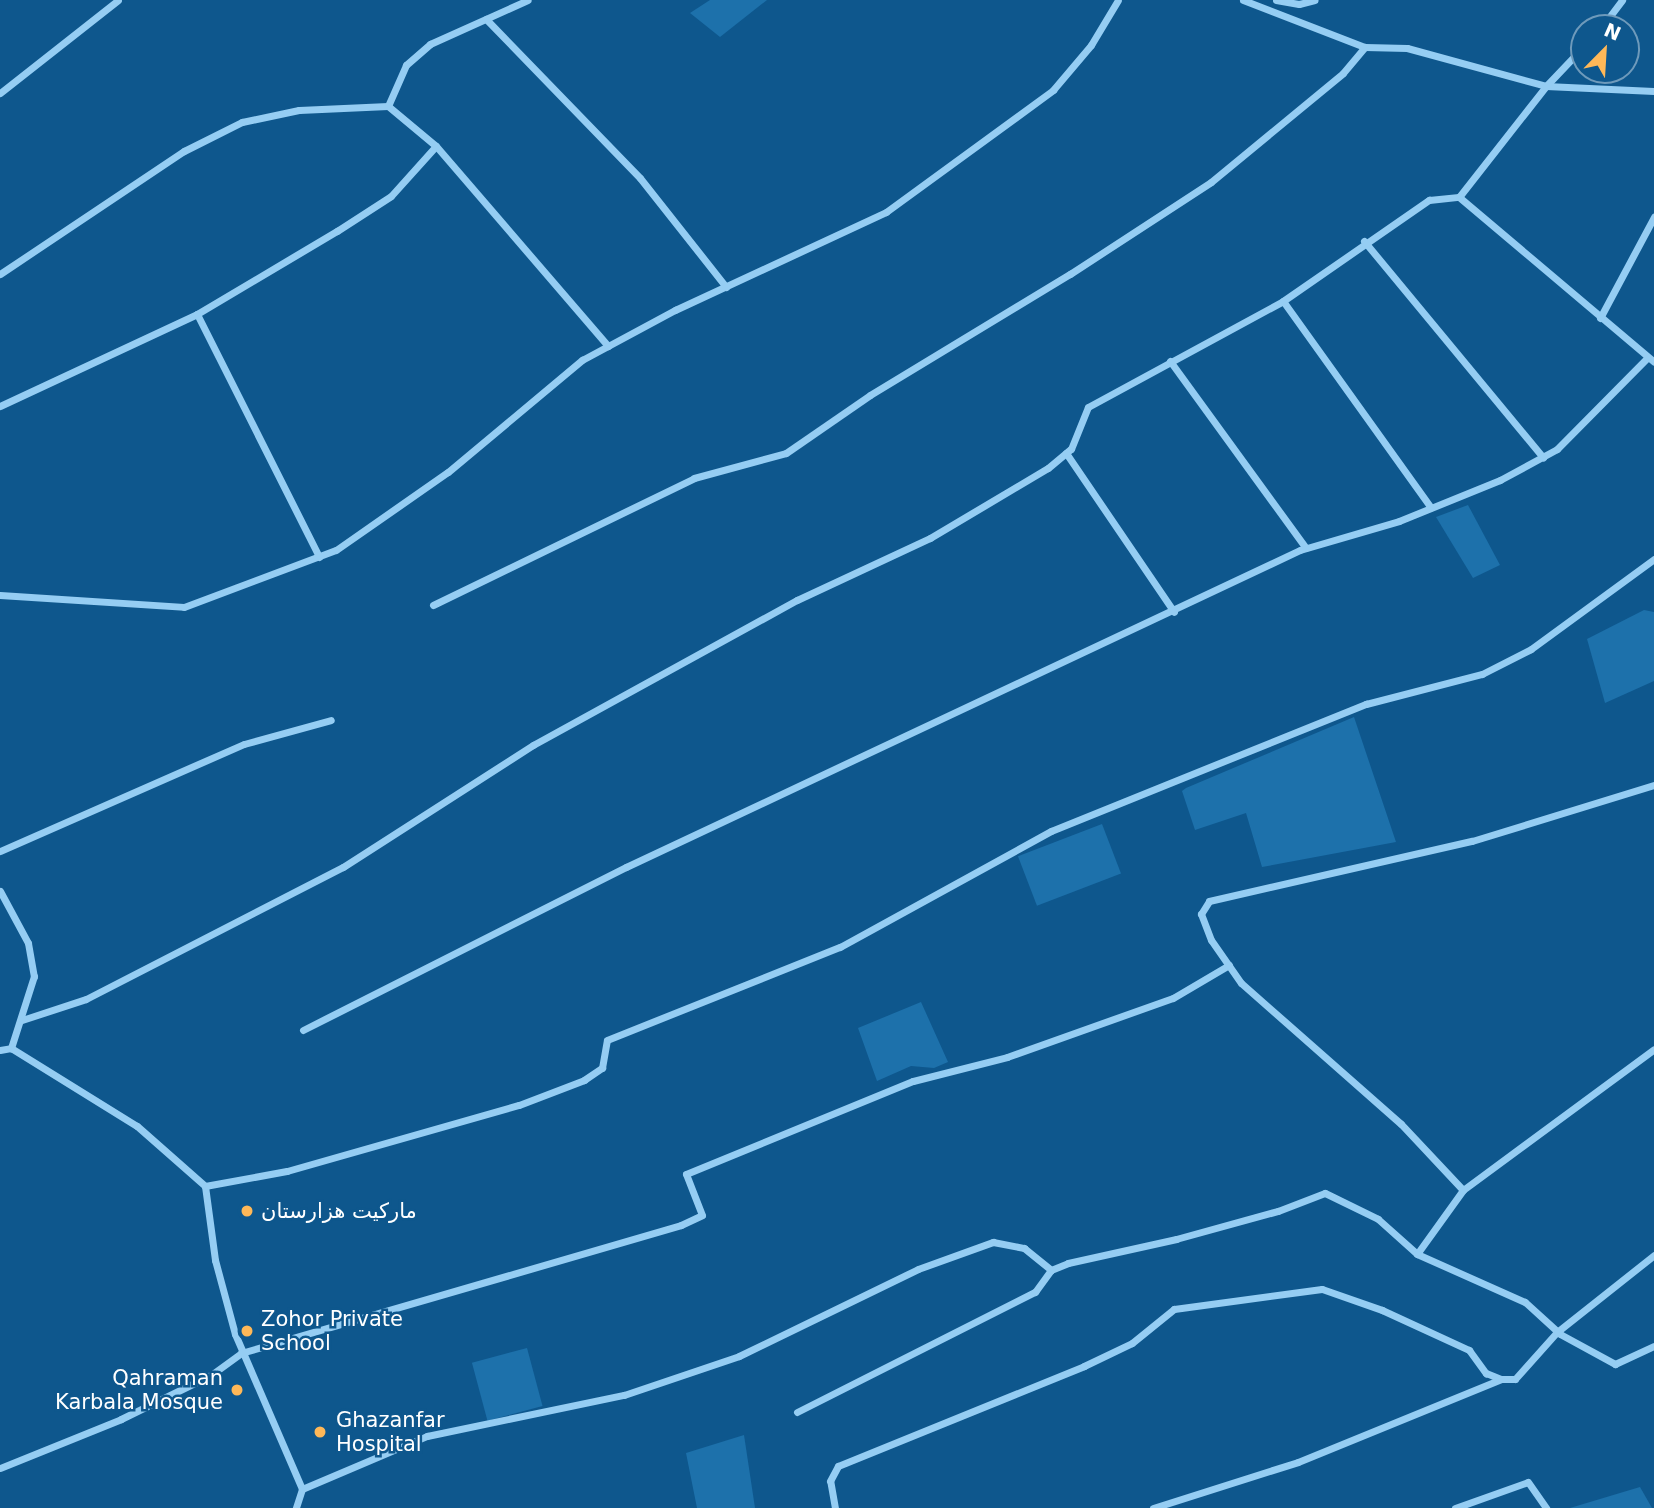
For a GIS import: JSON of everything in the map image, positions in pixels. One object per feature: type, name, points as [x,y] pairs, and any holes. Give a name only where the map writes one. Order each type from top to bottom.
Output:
[{"type":"street","points":[[0,93],[118,0]]},
{"type":"street","points":[[388,106],[406,65],[430,44],[528,0]]},
{"type":"street","points":[[0,595],[184,607],[336,550],[448,472],[582,360],[726,287],[886,212],[1041,98],[1091,46],[1118,0]]},
{"type":"street","points":[[1243,0],[1365,47],[1407,48],[1546,86],[1654,92]]},
{"type":"street","points":[[1276,0],[1299,4],[1315,0]]},
{"type":"street","points":[[486,19],[639,178],[726,287]]},
{"type":"street","points":[[433,606],[694,478],[786,453],[870,395],[1070,274],[1210,182],[1343,73],[1365,47]]},
{"type":"street","points":[[22,1020],[86,999],[343,867],[533,745],[797,600],[930,538],[1066,453],[1088,407],[1283,301],[1364,241],[1429,200],[1459,197],[1546,86],[1570,61]]},
{"type":"street","points":[[0,274],[184,151],[242,122],[299,110],[388,106],[436,146],[608,346]]},
{"type":"street","points":[[0,406],[198,314],[391,196],[436,146]]},
{"type":"street","points":[[303,1030],[626,867],[1306,548],[1431,508],[1557,449],[1651,360],[1459,197]]},
{"type":"street","points":[[1600,318],[1654,217]]},
{"type":"street","points":[[1364,241],[1543,457]]},
{"type":"street","points":[[1283,301],[1431,508]]},
{"type":"street","points":[[198,314],[319,557]]},
{"type":"street","points":[[1170,361],[1306,548]]},
{"type":"street","points":[[1066,453],[1174,612]]},
{"type":"street","points":[[205,1186],[287,1171],[519,1105],[584,1080],[602,1068],[607,1040],[840,947],[1051,831],[1366,704],[1482,674],[1531,649],[1654,559]]},
{"type":"street","points":[[0,851],[244,744],[331,720]]},
{"type":"street","points":[[1463,1190],[1401,1124],[1241,983],[1211,940],[1201,914],[1209,901],[1472,841],[1654,785]]},
{"type":"street","points":[[0,891],[28,943],[34,976],[11,1048]]},
{"type":"street","points":[[0,1468],[121,1419],[212,1375],[241,1353],[681,1225],[702,1215],[686,1174],[913,1081],[1007,1057],[1173,998],[1228,965]]},
{"type":"street","points":[[0,1050],[11,1048],[138,1126],[205,1186],[215,1260],[241,1353],[302,1489],[296,1508]]},
{"type":"street","points":[[1417,1254],[1463,1190],[1654,1049]]},
{"type":"street","points":[[797,1412],[1035,1292],[1051,1270],[1278,1211],[1325,1193],[1378,1219],[1417,1254],[1525,1302],[1556,1332],[1615,1364],[1654,1346]]},
{"type":"street","points":[[302,1489],[427,1436],[624,1395],[738,1356],[918,1269],[993,1242],[1024,1248],[1051,1270]]},
{"type":"street","points":[[835,1508],[830,1480],[838,1466],[1084,1366],[1132,1343],[1174,1309],[1322,1289],[1382,1310],[1469,1350],[1486,1373],[1501,1379],[1515,1380],[1556,1332],[1654,1255]]},
{"type":"street","points":[[1153,1508],[1298,1462],[1501,1379]]},
{"type":"street","points":[[1455,1508],[1528,1482],[1546,1508]]},
{"type":"shaded area","points":[[710,0],[767,0],[720,37],[690,13]]},
{"type":"shaded area","points":[[1468,505],[1500,565],[1473,578],[1436,517]]},
{"type":"shaded area","points":[[1644,610],[1654,612],[1654,681],[1605,703],[1587,639]]},
{"type":"shaded area","points":[[1354,717],[1396,842],[1262,867],[1246,813],[1195,830],[1182,791],[1186,788]]},
{"type":"shaded area","points":[[1102,824],[1121,873],[1037,906],[1018,856]]},
{"type":"shaded area","points":[[921,1002],[948,1062],[934,1068],[911,1066],[877,1081],[858,1028]]},
{"type":"shaded area","points":[[527,1348],[543,1406],[487,1421],[472,1363]]},
{"type":"shaded area","points":[[744,1435],[755,1508],[697,1508],[686,1453]]},
{"type":"shaded area","points":[[1640,1487],[1652,1508],[1570,1508]]},
{"type":"place","name":"مارکیت هزارستان","points":[[247,1211]]},
{"type":"place","name":"Zohor Private School","points":[[247,1331]]},
{"type":"place","name":"Qahraman Karbala Mosque","points":[[237,1390]]},
{"type":"place","name":"Ghazanfar Hospital","points":[[320,1432]]}]
